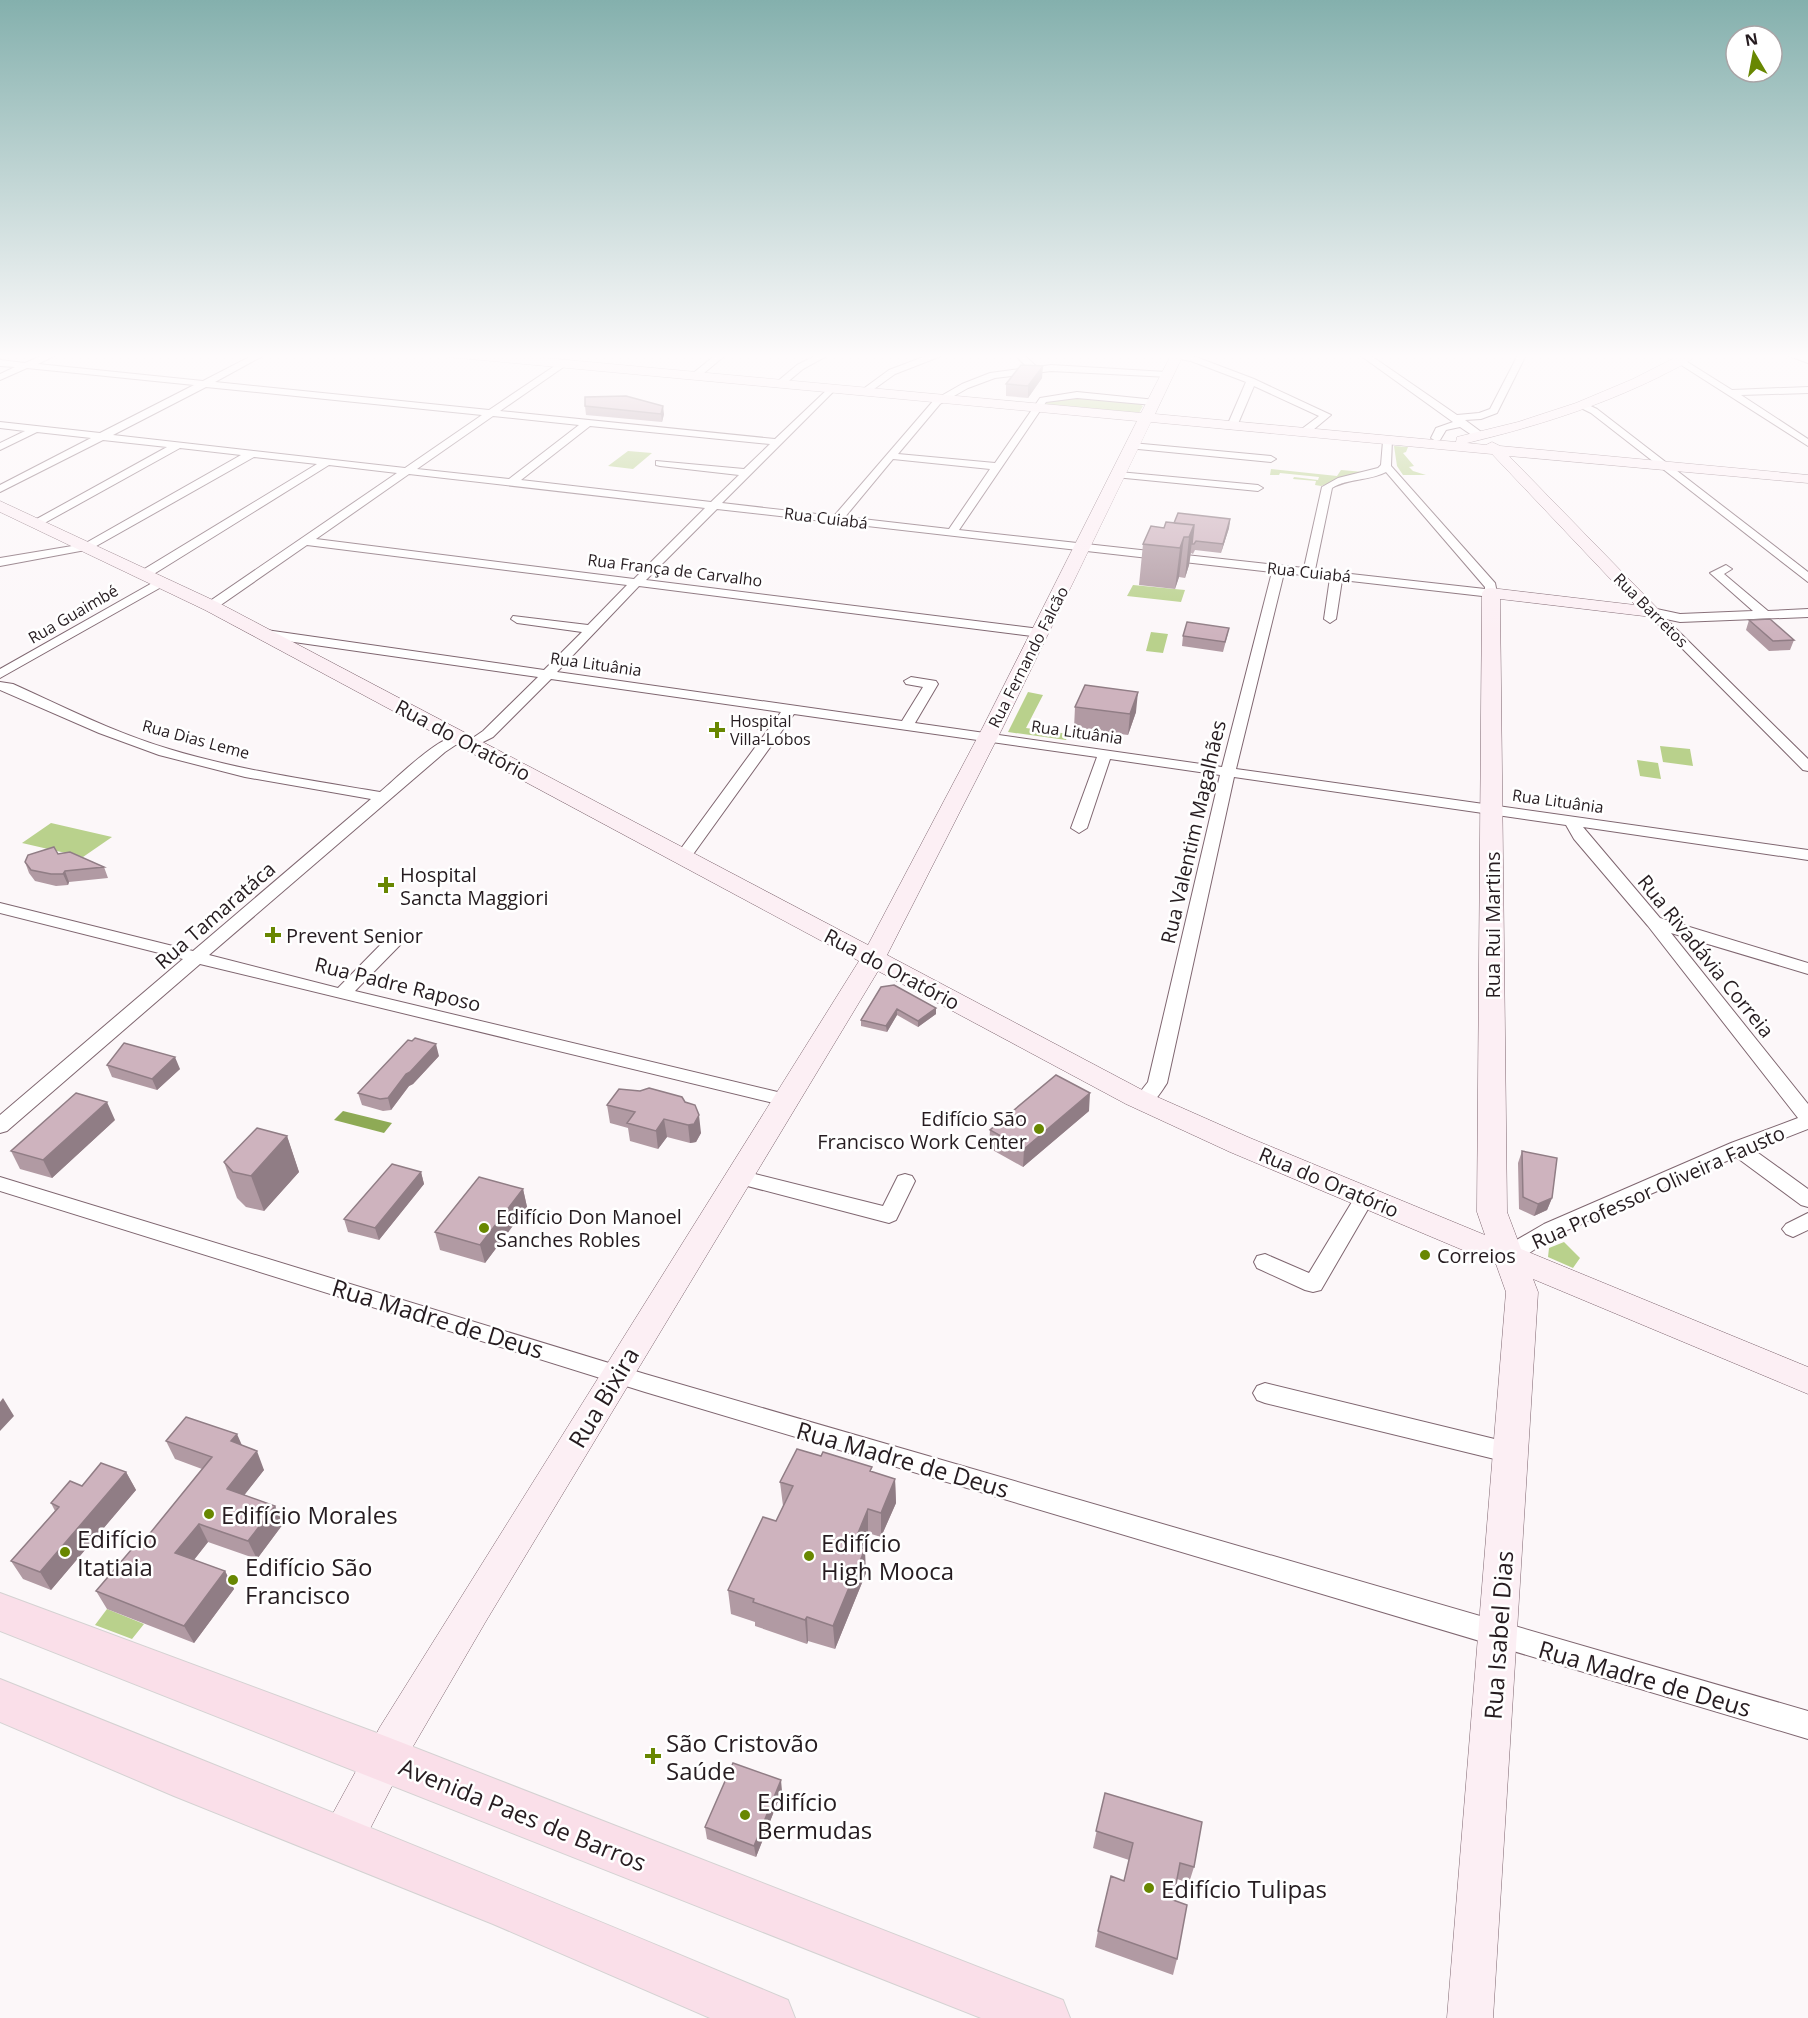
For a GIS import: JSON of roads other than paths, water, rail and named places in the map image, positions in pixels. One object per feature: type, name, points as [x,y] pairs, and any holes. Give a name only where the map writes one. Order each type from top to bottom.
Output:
[{"type":"main road","name":"Rua Fernando Falcão","points":[[873,959],[988,737],[1131,447]]},
{"type":"main road","points":[[1474,447],[1808,479]]},
{"type":"main road","name":"Rua Barretos","points":[[1493,447],[1652,612]]},
{"type":"main road","name":"Rua do Oratório","points":[[0,506],[266,634],[305,648],[465,741],[1143,1101],[1365,1197],[1808,1381]]},
{"type":"main road","name":"Rua Cuiabá","points":[[1491,593],[1652,612]]},
{"type":"main road","name":"Rua Rui Martins","points":[[1491,593],[1492,1212],[1509,1255]]},
{"type":"main road","name":"Rua Bixira","points":[[341,1841],[385,1759],[479,1599],[873,959]]},
{"type":"main road","name":"Rua Isabel Dias","points":[[1470,2018],[1522,1292],[1509,1255]]},
{"type":"main road","name":"Avenida Paes de Barros","points":[[0,1612],[385,1759],[1046,2018]]},
{"type":"main road","points":[[0,1700],[341,1841],[504,1904],[770,2018]]},
{"type":"street","points":[[0,489],[82,447]]},
{"type":"street","points":[[37,523],[174,447]]},
{"type":"street","name":"Rua Cuiabá","points":[[196,447],[1491,593]]},
{"type":"street","points":[[211,606],[442,447]]},
{"type":"street","points":[[512,482],[557,447]]},
{"type":"street","name":"Rua Tamaratáca","points":[[0,1126],[440,749],[488,734],[772,447]]},
{"type":"street","points":[[837,519],[899,447]]},
{"type":"street","points":[[952,532],[1009,447]]},
{"type":"street","points":[[1145,447],[1271,459]]},
{"type":"street","points":[[1308,572],[1327,487],[1339,480],[1383,470],[1386,466],[1388,447]]},
{"type":"street","points":[[1641,447],[1808,578]]},
{"type":"street","points":[[0,562],[87,547],[251,454]]},
{"type":"street","points":[[893,454],[998,464]]},
{"type":"street","points":[[145,574],[327,462]]},
{"type":"street","points":[[660,463],[749,473]]},
{"type":"street","points":[[1386,466],[1491,586],[1491,593]]},
{"type":"street","points":[[1119,475],[1258,488]]},
{"type":"street","points":[[1367,475],[1401,482]]},
{"type":"street","name":"Rua França de Carvalho","points":[[305,541],[1040,633]]},
{"type":"street","name":"Rua Valentim Magalhães","points":[[1143,1101],[1156,1083],[1228,771],[1280,569]]},
{"type":"street","points":[[1726,569],[1716,573],[1764,614]]},
{"type":"street","points":[[1330,619],[1337,575]]},
{"type":"street","name":"Rua Guaimbé","points":[[2,680],[161,582]]},
{"type":"street","points":[[1652,612],[1680,618],[1808,613]]},
{"type":"street","name":"Rua Barretos","points":[[1652,612],[1808,767]]},
{"type":"street","points":[[517,619],[591,629]]},
{"type":"street","name":"Rua Lituânia","points":[[266,634],[305,648],[341,646],[1808,855]]},
{"type":"street","name":"Rua Lituânia","points":[[305,648],[341,646]]},
{"type":"street","name":"Rua Dias Leme","points":[[2,680],[135,742],[165,752],[275,777],[383,797]]},
{"type":"street","points":[[906,726],[931,684],[911,681]]},
{"type":"street","points":[[683,857],[790,710]]},
{"type":"street","points":[[1079,828],[1105,754]]},
{"type":"street","name":"Rua Rivadávia Correia","points":[[1571,821],[1580,836],[1654,922],[1808,1118]]},
{"type":"street","name":"Rua Padre Raposo","points":[[0,908],[342,994],[786,1100]]},
{"type":"street","points":[[1654,922],[1808,969]]},
{"type":"street","points":[[342,994],[398,937]]},
{"type":"street","name":"Rua Professor Oliveira Fausto","points":[[1509,1255],[1551,1230],[1738,1148],[1808,1122]]},
{"type":"street","points":[[1738,1148],[1808,1200]]},
{"type":"street","points":[[739,1177],[889,1215],[905,1181]]},
{"type":"street","name":"Rua Madre de Deus","points":[[0,1184],[617,1374],[1808,1725]]},
{"type":"street","points":[[1265,1262],[1313,1284],[1365,1197]]},
{"type":"street","points":[[1264,1393],[1511,1454]]},
{"type":"place","name":"Hospital Villa-Lobos","points":[[717,730]]},
{"type":"place","name":"Hospital Sancta Maggiori","points":[[386,885]]},
{"type":"place","name":"Prevent Senior","points":[[273,935]]},
{"type":"place","name":"Edifício São Francisco Work Center","points":[[1039,1129]]},
{"type":"place","name":"Edifício Don Manoel Sanches Robles","points":[[484,1228]]},
{"type":"place","name":"Correios","points":[[1425,1255]]},
{"type":"place","name":"Edifício Morales","points":[[209,1514]]},
{"type":"place","name":"Edifício Itatiaia","points":[[65,1552]]},
{"type":"place","name":"Edifício High Mooca","points":[[809,1556]]},
{"type":"place","name":"Edifício São Francisco","points":[[233,1580]]},
{"type":"place","name":"São Cristovão Saúde","points":[[653,1756]]},
{"type":"place","name":"Edifício Bermudas","points":[[745,1815]]},
{"type":"place","name":"Edifício Tulipas","points":[[1149,1888]]}]
